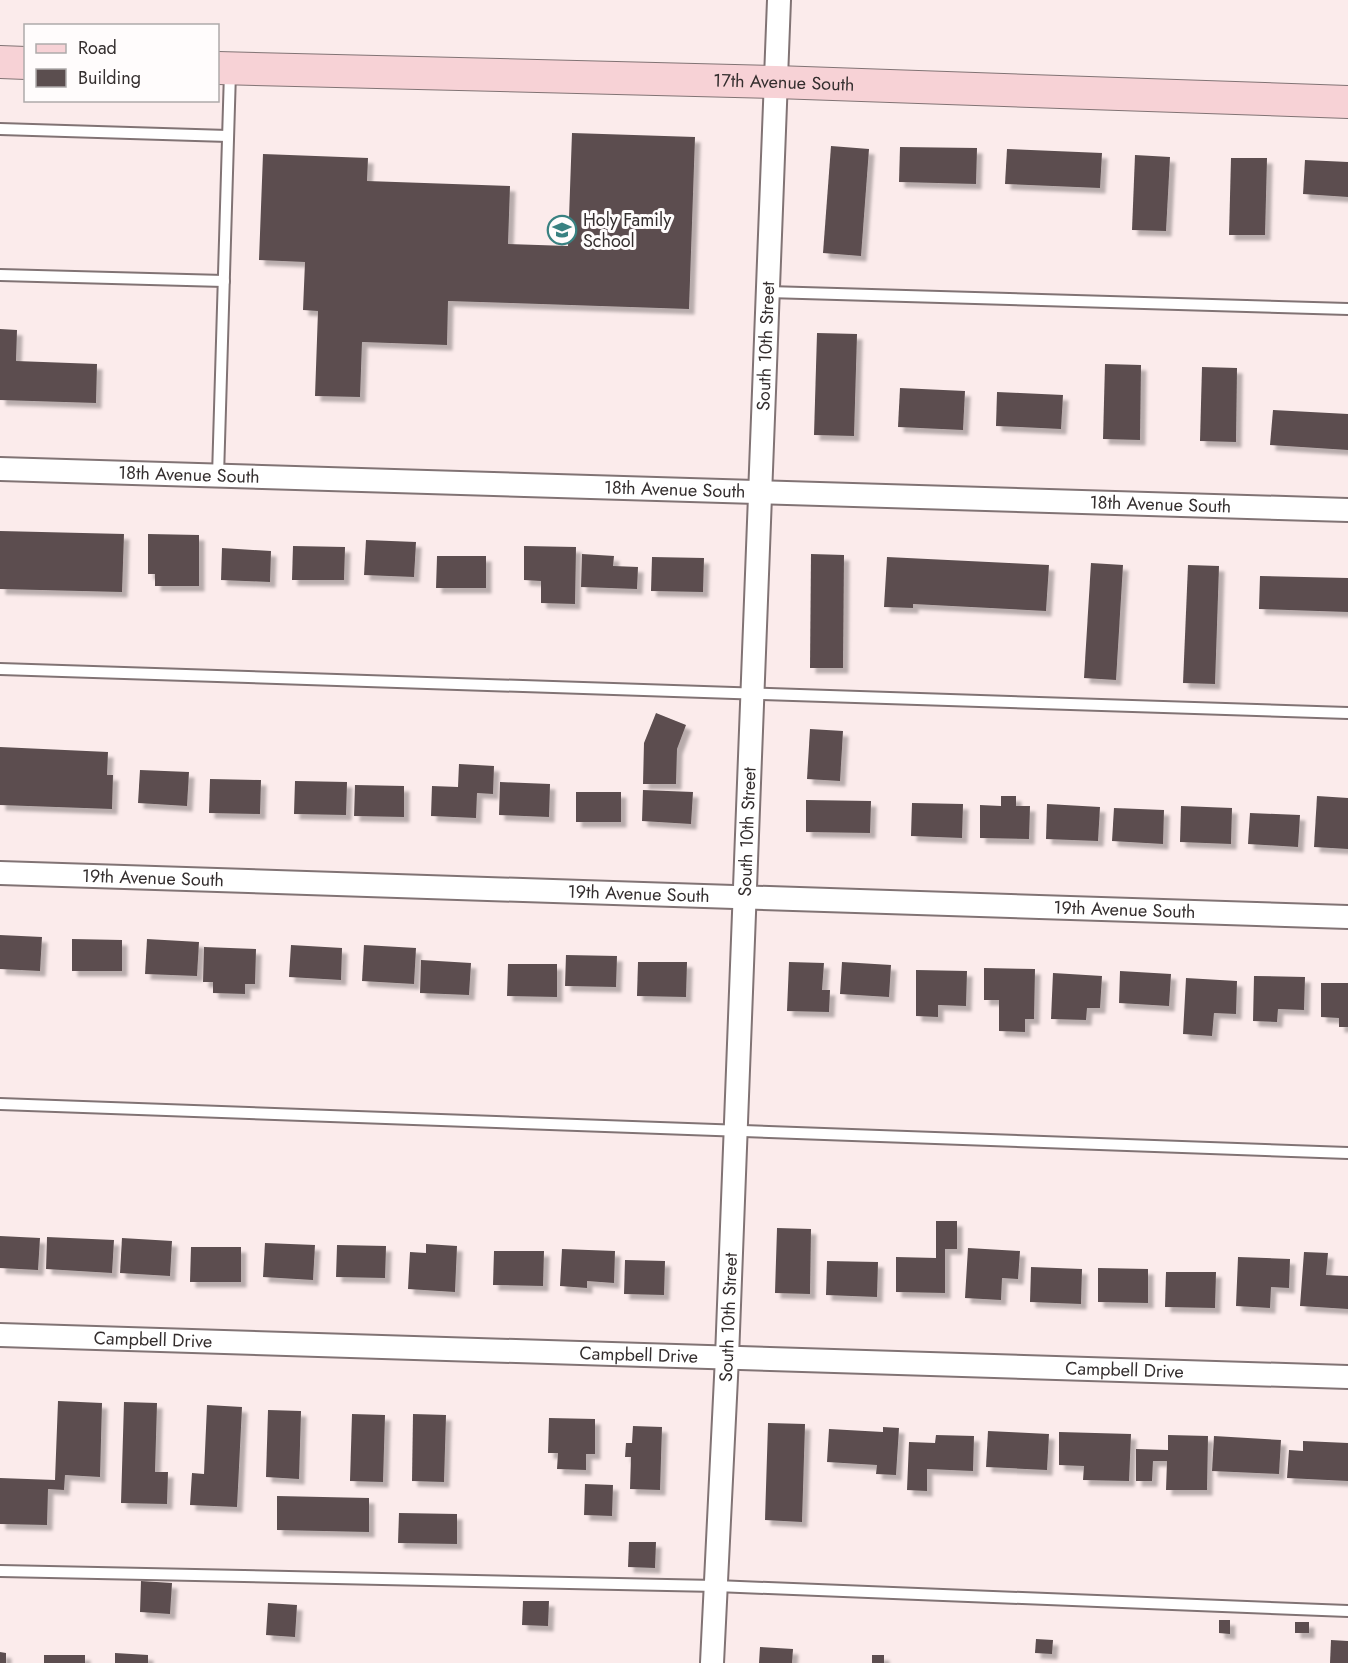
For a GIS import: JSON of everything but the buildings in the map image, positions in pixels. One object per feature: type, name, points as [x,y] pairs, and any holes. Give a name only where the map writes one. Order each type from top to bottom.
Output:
[{"type":"street","name":"South 10th Street","points":[[712,1663],[727,1357],[779,0]]},
{"type":"street","points":[[0,62],[24,63]]},
{"type":"street","name":"17th Avenue South","points":[[224,68],[776,82],[1348,102]]},
{"type":"street","name":"18th Avenue South","points":[[0,469],[1348,510]]},
{"type":"street","name":"19th Avenue South","points":[[0,873],[1348,917]]},
{"type":"street","name":"Campbell Drive","points":[[0,1335],[1348,1377]]},
{"type":"lane","points":[[218,476],[228,136],[224,68]]},
{"type":"lane","points":[[0,129],[228,136]]},
{"type":"lane","points":[[0,275],[224,281]]},
{"type":"lane","points":[[768,292],[1348,309]]},
{"type":"lane","points":[[0,669],[1348,713]]},
{"type":"lane","points":[[0,1104],[1348,1153]]},
{"type":"lane","points":[[0,1571],[716,1587],[1348,1611]]},
{"type":"place","name":"Holy Family School","points":[[562,230]]}]
